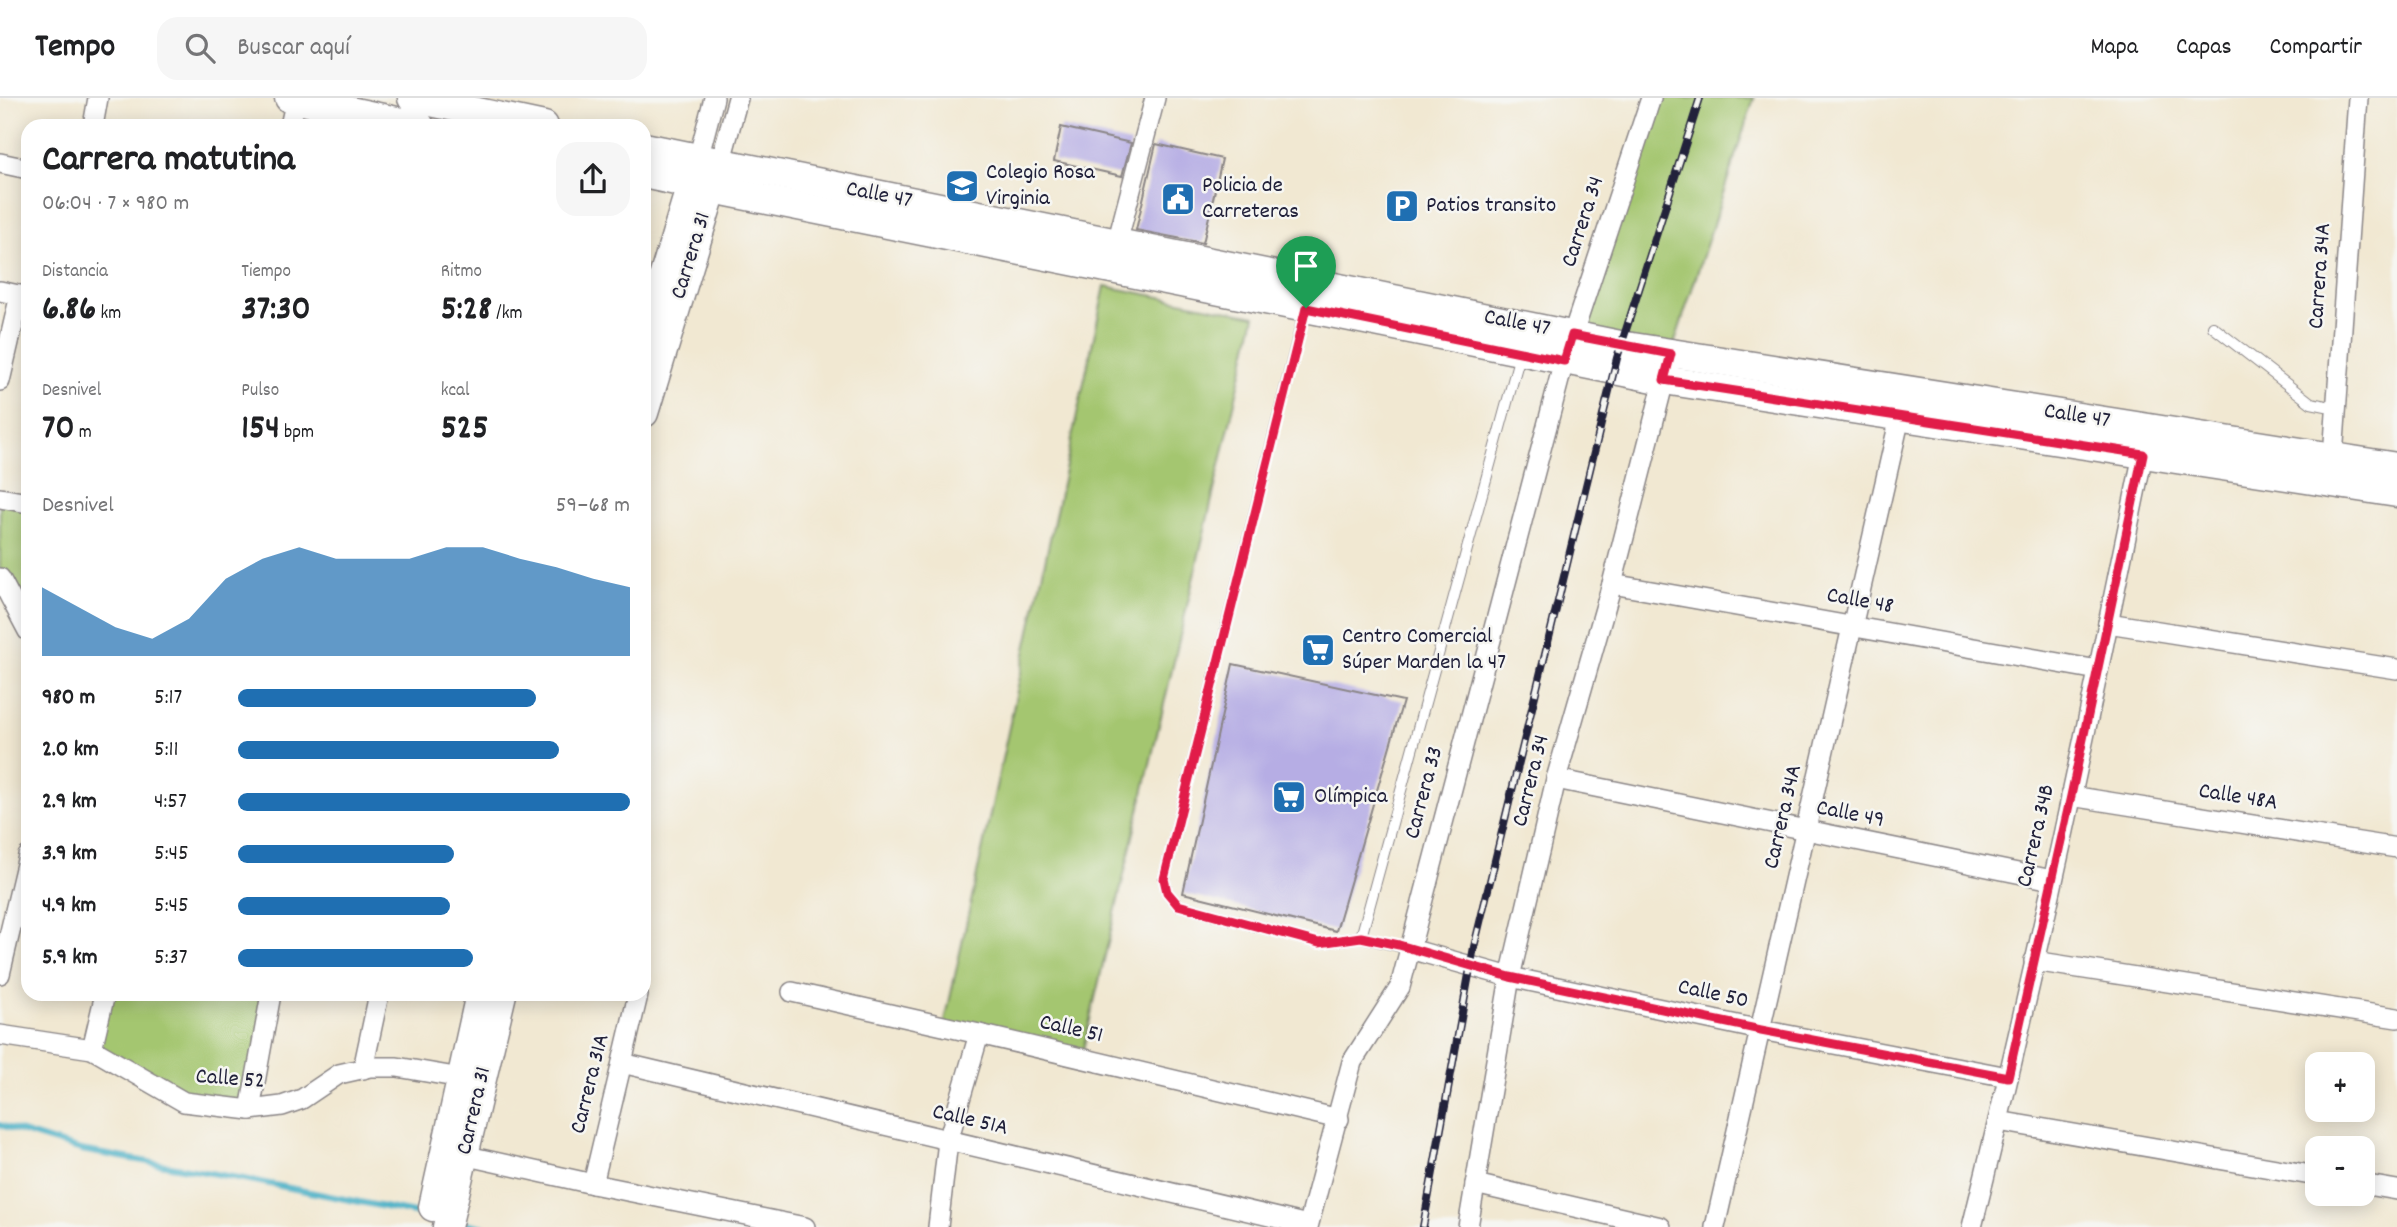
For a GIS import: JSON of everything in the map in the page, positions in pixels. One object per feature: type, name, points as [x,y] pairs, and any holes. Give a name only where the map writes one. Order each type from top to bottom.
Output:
[{"type":"main road","points":[[292,108],[413,118]]},
{"type":"main road","name":"Calle 47","points":[[651,150],[706,174],[1306,308],[1521,352],[1568,348]]},
{"type":"main road","name":"Calle 47","points":[[651,174],[706,174],[1117,243],[1568,348],[1900,417],[2397,493]]},
{"type":"main road","name":"Carrera 31","points":[[651,299],[706,174]]},
{"type":"main road","name":"Carrera 31","points":[[651,378],[706,174]]},
{"type":"main road","name":"Calle 47","points":[[1667,367],[2397,467]]},
{"type":"main road","name":"Carrera 31","points":[[455,1153],[461,1078],[478,1001]]},
{"type":"main road","name":"Carrera 31","points":[[429,1227],[445,1193],[500,1001]]},
{"type":"main road","name":"Carrera 31","points":[[445,1193],[447,1227]]},
{"type":"street","points":[[94,119],[98,98]]},
{"type":"street","name":"Carrera 31","points":[[706,174],[714,98]]},
{"type":"street","name":"Carrera 31","points":[[706,174],[738,98]]},
{"type":"street","points":[[1117,243],[1155,98]]},
{"type":"street","name":"Carrera 34","points":[[1568,348],[1651,98]]},
{"type":"street","name":"Carrera 34A","points":[[2333,457],[2358,98]]},
{"type":"street","points":[[0,163],[21,168]]},
{"type":"street","points":[[0,291],[21,295]]},
{"type":"street","points":[[0,381],[21,307]]},
{"type":"street","name":"Carrera 33","points":[[1308,1226],[1352,1062],[1400,987],[1568,348]]},
{"type":"street","name":"Carrera 34","points":[[1468,1227],[1510,977],[1556,779],[1612,584],[1667,367]]},
{"type":"street","name":"Carrera 34A","points":[[1715,1227],[1900,417]]},
{"type":"street","name":"Carrera 34B","points":[[1972,1227],[2071,796],[2143,454]]},
{"type":"street","points":[[0,498],[21,502]]},
{"type":"street","points":[[0,578],[21,618]]},
{"type":"street","name":"Calle 48","points":[[1612,584],[2098,670]]},
{"type":"street","points":[[2108,624],[2397,669]]},
{"type":"street","name":"Calle 49","points":[[1556,779],[2052,880]]},
{"type":"street","name":"Calle 48A","points":[[2071,796],[2397,848]]},
{"type":"street","points":[[0,974],[6,924],[21,878]]},
{"type":"street","name":"Calle 50","points":[[1410,949],[1510,977],[1761,1030],[2008,1077]]},
{"type":"street","points":[[2034,961],[2397,1017]]},
{"type":"street","name":"Calle 51","points":[[792,992],[1339,1118]]},
{"type":"street","points":[[92,1049],[103,1001]]},
{"type":"street","points":[[250,1110],[270,1001]]},
{"type":"street","points":[[363,1069],[378,1001]]},
{"type":"street","name":"Carrera 31A","points":[[593,1184],[637,1001]]},
{"type":"street","points":[[938,1227],[948,1142],[979,1034]]},
{"type":"street","name":"Calle 52","points":[[0,1035],[92,1049],[184,1102],[250,1110],[282,1106],[302,1099],[339,1074],[363,1069],[397,1068],[461,1078]]},
{"type":"street","name":"Calle 51A","points":[[622,1063],[1308,1226]]},
{"type":"street","points":[[1998,1121],[2305,1175]]},
{"type":"street","points":[[455,1153],[805,1227]]},
{"type":"street","points":[[1475,1184],[1661,1227]]},
{"type":"street","points":[[2375,1186],[2397,1190]]},
{"type":"lane","points":[[1306,308],[1164,879],[1167,892],[1178,905],[1319,943],[1361,937],[1410,949]]},
{"type":"lane","points":[[2213,327],[2311,403],[2336,408]]},
{"type":"lane","points":[[1361,937],[1521,352]]},
{"type":"green space","points":[[1651,98],[1754,98],[1671,354],[1572,335]]},
{"type":"green space","points":[[1105,286],[1255,316],[1081,1058],[944,1026]]},
{"type":"green space","points":[[0,502],[21,505],[21,612],[0,573]]},
{"type":"green space","points":[[103,1001],[270,1001],[250,1110],[184,1102],[92,1049]]},
{"type":"building","points":[[1061,127],[1131,143],[1122,176],[1054,161]]},
{"type":"building","name":"Policia de Carreteras","points":[[1156,144],[1222,159],[1203,243],[1136,230]]},
{"type":"building","name":"Olímpica","points":[[1233,664],[1403,701],[1336,931],[1183,893]]},
{"type":"waterway","points":[[0,1125],[81,1150],[429,1216]]},
{"type":"waterway","points":[[457,1221],[483,1227]]},
{"type":"railway","points":[[1423,1227],[1474,947],[1617,358],[1700,98]]},
{"type":"place","name":"Colegio Rosa Virginia","points":[[962,186]]},
{"type":"place","name":"Policia de Carreteras","points":[[1178,199]]},
{"type":"place","name":"Patios transito","points":[[1402,206]]},
{"type":"place","name":"Centro Comercial Súper Marden la 47","points":[[1318,650]]},
{"type":"place","name":"Olímpica","points":[[1289,797]]},
{"type":"route","points":[[1306,308],[1564,361],[1572,335],[1671,354],[1664,380],[2143,454],[2008,1077],[1761,1030],[1510,977],[1399,945],[1361,937],[1319,943],[1178,905],[1167,892],[1164,879],[1306,308]]}]
